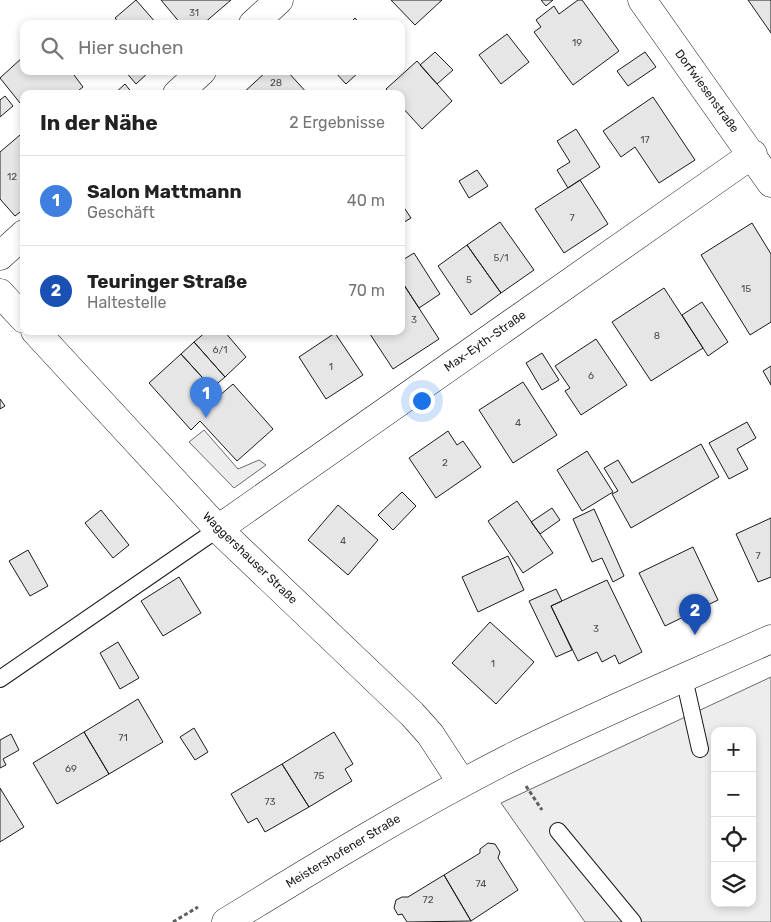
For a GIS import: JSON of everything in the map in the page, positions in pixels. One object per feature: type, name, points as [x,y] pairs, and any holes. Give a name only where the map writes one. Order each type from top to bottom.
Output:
[{"type":"street","points":[[258,20],[279,0]]},
{"type":"street","name":"Dorfwiesenstraße","points":[[642,0],[753,154],[771,183]]},
{"type":"street","points":[[181,90],[198,75]]},
{"type":"street","name":"Max-Eyth-Straße","points":[[218,529],[753,154]]},
{"type":"street","points":[[0,256],[20,238]]},
{"type":"street","points":[[0,293],[20,315]]},
{"type":"street","name":"Waggershauser Straße","points":[[39,335],[218,529],[412,714],[436,742],[462,783]]},
{"type":"street","name":"Meistershofener Straße","points":[[226,922],[374,831],[462,783],[581,724],[771,639]]},
{"type":"lane","points":[[0,679],[218,529]]},
{"type":"lane","points":[[684,678],[700,749]]},
{"type":"lane","points":[[558,831],[633,922]]},
{"type":"path","points":[[521,779],[558,831]]},
{"type":"shaded area","points":[[204,430],[238,469],[259,460],[266,465],[234,488],[189,442]]},
{"type":"shaded area","points":[[771,677],[771,922],[585,922],[501,803]]},
{"type":"building","points":[[136,0],[154,20],[117,20],[115,18]]},
{"type":"building","points":[[161,0],[231,0],[208,20],[178,20]]},
{"type":"building","points":[[391,0],[442,0],[415,25]]},
{"type":"building","points":[[541,0],[553,0],[546,6]]},
{"type":"building","points":[[578,0],[582,0],[619,51],[573,85],[534,32],[541,27],[536,20],[554,6],[559,14]]},
{"type":"building","points":[[748,0],[771,0],[771,33]]},
{"type":"building","points":[[507,34],[529,62],[501,84],[479,55]]},
{"type":"building","points":[[435,52],[453,70],[437,84],[420,65]]},
{"type":"building","points":[[645,52],[656,67],[628,86],[617,71]]},
{"type":"building","points":[[20,60],[20,75],[74,75],[83,87],[79,90],[20,90],[20,103],[0,78]]},
{"type":"building","points":[[417,61],[452,101],[422,129],[405,110],[405,90],[386,89],[402,75],[405,75],[405,72]]},
{"type":"building","points":[[128,75],[146,75],[136,84]]},
{"type":"building","points":[[263,75],[291,75],[304,90],[246,90]]},
{"type":"building","points":[[338,75],[356,75],[346,84]]},
{"type":"building","points":[[125,84],[130,90],[118,90]]},
{"type":"building","points":[[5,96],[13,106],[0,117],[0,100]]},
{"type":"building","points":[[653,97],[695,160],[659,183],[635,147],[621,157],[603,131]]},
{"type":"building","points":[[576,129],[600,167],[568,188],[557,170],[570,162],[557,141]]},
{"type":"building","points":[[20,135],[20,212],[15,216],[0,199],[0,152]]},
{"type":"building","points":[[477,170],[488,186],[469,198],[459,181]]},
{"type":"building","points":[[580,180],[608,224],[564,253],[535,209]]},
{"type":"building","points":[[405,209],[411,218],[405,222]]},
{"type":"building","points":[[500,222],[534,270],[501,293],[467,245]]},
{"type":"building","points":[[752,223],[771,254],[771,322],[750,335],[701,255]]},
{"type":"building","points":[[467,245],[501,293],[471,315],[438,266]]},
{"type":"building","points":[[414,253],[440,294],[419,308],[405,287],[405,259]]},
{"type":"building","points":[[405,287],[439,339],[393,369],[371,335],[405,335]]},
{"type":"building","points":[[664,288],[703,348],[651,381],[612,322]]},
{"type":"building","points":[[702,302],[728,342],[708,356],[682,315]]},
{"type":"building","points":[[202,335],[227,335],[246,357],[225,377],[194,342]]},
{"type":"building","points":[[332,335],[336,335],[363,375],[326,399],[299,357]]},
{"type":"building","points":[[596,339],[627,385],[581,415],[565,391],[570,388],[555,366]]},
{"type":"building","points":[[194,342],[225,377],[212,388],[181,354]]},
{"type":"building","points":[[542,353],[559,380],[542,390],[526,363]]},
{"type":"building","points":[[181,354],[219,396],[233,384],[273,429],[237,461],[200,421],[191,430],[149,383]]},
{"type":"building","points":[[771,366],[771,385],[763,371]]},
{"type":"building","points":[[523,382],[557,435],[513,463],[479,410]]},
{"type":"building","points":[[0,399],[5,406],[0,409]]},
{"type":"building","points":[[747,422],[756,438],[737,449],[748,469],[729,479],[709,443]]},
{"type":"building","points":[[448,431],[457,445],[463,441],[481,467],[436,498],[409,458]]},
{"type":"building","points":[[701,444],[719,477],[631,528],[612,494],[618,491],[604,468],[618,460],[632,483]]},
{"type":"building","points":[[587,451],[613,492],[582,511],[557,470]]},
{"type":"building","points":[[402,492],[416,506],[393,530],[378,515]]},
{"type":"building","points":[[517,501],[553,553],[523,573],[488,521]]},
{"type":"building","points":[[338,505],[378,540],[348,575],[308,540]]},
{"type":"building","points":[[552,508],[560,520],[540,534],[531,522]]},
{"type":"building","points":[[594,509],[624,576],[613,582],[602,558],[592,562],[573,519]]},
{"type":"building","points":[[101,510],[129,545],[113,558],[85,523]]},
{"type":"building","points":[[771,518],[771,577],[758,582],[736,534]]},
{"type":"building","points":[[693,547],[718,600],[665,626],[639,573]]},
{"type":"building","points":[[28,550],[48,586],[30,596],[9,561]]},
{"type":"building","points":[[508,556],[524,590],[478,612],[462,577]]},
{"type":"building","points":[[179,577],[201,613],[163,636],[141,601]]},
{"type":"building","points":[[607,580],[642,652],[619,664],[615,655],[602,662],[597,652],[578,661],[551,606]]},
{"type":"building","points":[[556,589],[562,601],[551,606],[572,650],[556,657],[529,601]]},
{"type":"building","points":[[490,622],[534,662],[496,704],[452,663]]},
{"type":"building","points":[[118,642],[139,678],[120,689],[100,653]]},
{"type":"building","points":[[138,699],[163,742],[109,774],[84,732]]},
{"type":"building","points":[[194,728],[208,752],[195,760],[180,737]]},
{"type":"building","points":[[84,732],[109,774],[57,804],[33,763]]},
{"type":"building","points":[[334,732],[353,764],[345,769],[352,781],[309,807],[282,764]]},
{"type":"building","points":[[11,734],[19,750],[3,759],[6,765],[0,768],[0,740]]},
{"type":"building","points":[[282,764],[309,807],[265,832],[257,818],[248,823],[231,794]]},
{"type":"building","points":[[0,788],[24,827],[0,842]]},
{"type":"building","points":[[488,843],[495,844],[500,852],[498,858],[518,890],[471,921],[444,875],[480,853],[480,849]]},
{"type":"building","points":[[444,875],[471,921],[407,922],[402,914],[398,915],[394,908],[396,900],[408,897]]},
{"type":"place","name":"Salon Mattmann","points":[[206,418]]},
{"type":"place","name":"Teuringer Straße","points":[[695,635]]}]
